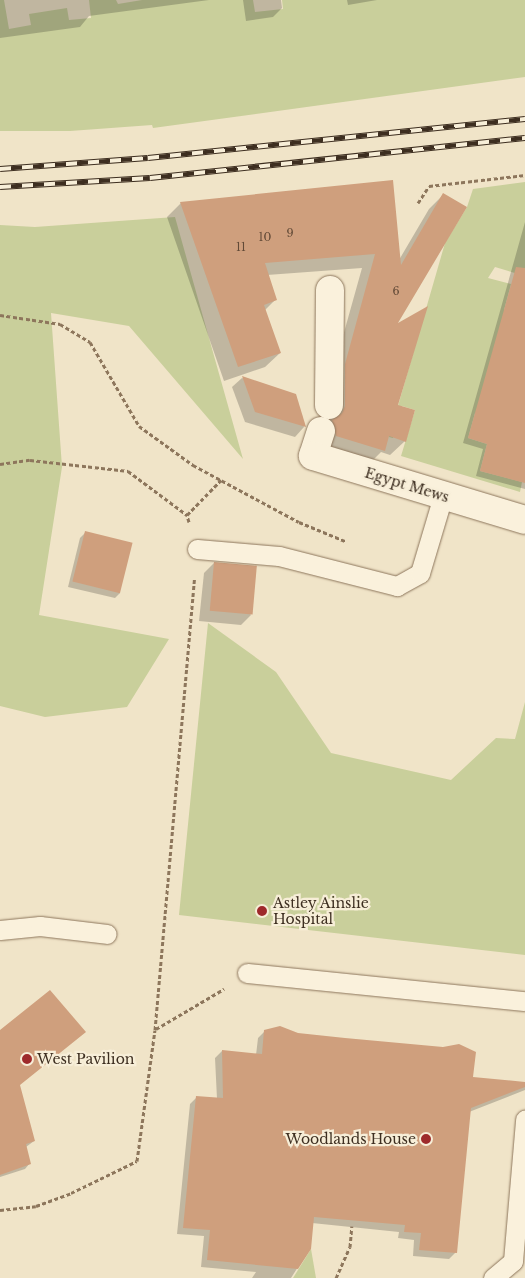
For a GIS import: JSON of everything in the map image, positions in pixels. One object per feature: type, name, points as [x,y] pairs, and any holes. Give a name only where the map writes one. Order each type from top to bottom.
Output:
[{"type":"street","points":[[328,405],[330,290]]},
{"type":"street","name":"Egypt Mews","points":[[320,432],[313,456],[525,520]]},
{"type":"lane","points":[[197,549],[280,556],[397,586],[420,572],[443,496]]},
{"type":"lane","points":[[0,930],[40,926],[107,934]]},
{"type":"lane","points":[[247,974],[525,1001]]},
{"type":"lane","points":[[493,1278],[513,1261],[525,1120]]},
{"type":"path","points":[[418,203],[429,186],[525,174]]},
{"type":"path","points":[[0,315],[60,324],[90,342],[139,426],[193,465],[299,522],[351,544]]},
{"type":"path","points":[[0,464],[30,460],[128,471],[186,515],[197,549],[155,1030],[138,1161],[71,1193],[36,1206],[0,1210]]},
{"type":"path","points":[[186,515],[221,480]]},
{"type":"path","points":[[155,1030],[198,1007],[247,974]]},
{"type":"path","points":[[336,1278],[350,1247],[352,1226]]},
{"type":"green space","points":[[0,0],[4,0],[9,29],[31,25],[29,14],[67,8],[69,20],[91,18],[89,0],[116,0],[118,4],[142,0],[253,0],[255,12],[283,9],[282,0],[525,0],[525,77],[153,128],[152,125],[70,131],[0,131]]},
{"type":"green space","points":[[525,182],[525,276],[495,267],[488,278],[511,284],[504,310],[524,316],[495,418],[475,413],[468,438],[487,444],[480,471],[522,482],[520,492],[401,456],[415,410],[402,406],[393,438],[389,437],[445,243],[467,207],[473,189]]},
{"type":"green space","points":[[175,217],[243,459],[129,326],[51,313],[62,467],[39,615],[169,639],[127,707],[45,717],[0,706],[0,225],[35,227]]},
{"type":"green space","points":[[208,623],[276,672],[331,753],[451,780],[496,738],[515,739],[525,702],[525,955],[179,915]]},
{"type":"green space","points":[[311,1249],[316,1278],[293,1278]]},
{"type":"building","points":[[393,180],[401,265],[443,193],[467,207],[398,323],[428,306],[398,405],[415,410],[406,442],[389,436],[385,451],[336,436],[332,420],[342,413],[345,406],[345,364],[375,254],[265,263],[277,300],[264,305],[281,353],[238,367],[180,202]]},
{"type":"building","points":[[516,267],[525,268],[525,483],[480,471],[487,444],[468,438]]},
{"type":"building","points":[[242,376],[296,394],[306,427],[255,412]]},
{"type":"building","points":[[85,531],[133,543],[120,593],[72,581]]},
{"type":"building","points":[[214,562],[257,566],[253,615],[210,611]]},
{"type":"building","name":"West Pavilion","points":[[50,990],[86,1032],[20,1085],[35,1141],[26,1144],[31,1164],[0,1175],[0,1030]]},
{"type":"building","name":"Woodlands House","points":[[280,1026],[298,1033],[345,1038],[443,1047],[459,1044],[476,1052],[473,1077],[525,1082],[525,1087],[471,1108],[457,1253],[419,1250],[421,1233],[404,1232],[405,1225],[314,1217],[311,1249],[298,1269],[207,1260],[210,1230],[183,1228],[196,1096],[223,1098],[222,1050],[262,1054],[264,1030]]},
{"type":"railway","points":[[0,169],[148,158],[525,119]]},
{"type":"railway","points":[[0,187],[150,178],[525,138]]},
{"type":"place","name":"Astley Ainslie Hospital","points":[[262,911]]},
{"type":"place","name":"West Pavilion","points":[[27,1059]]},
{"type":"place","name":"Woodlands House","points":[[426,1139]]}]
